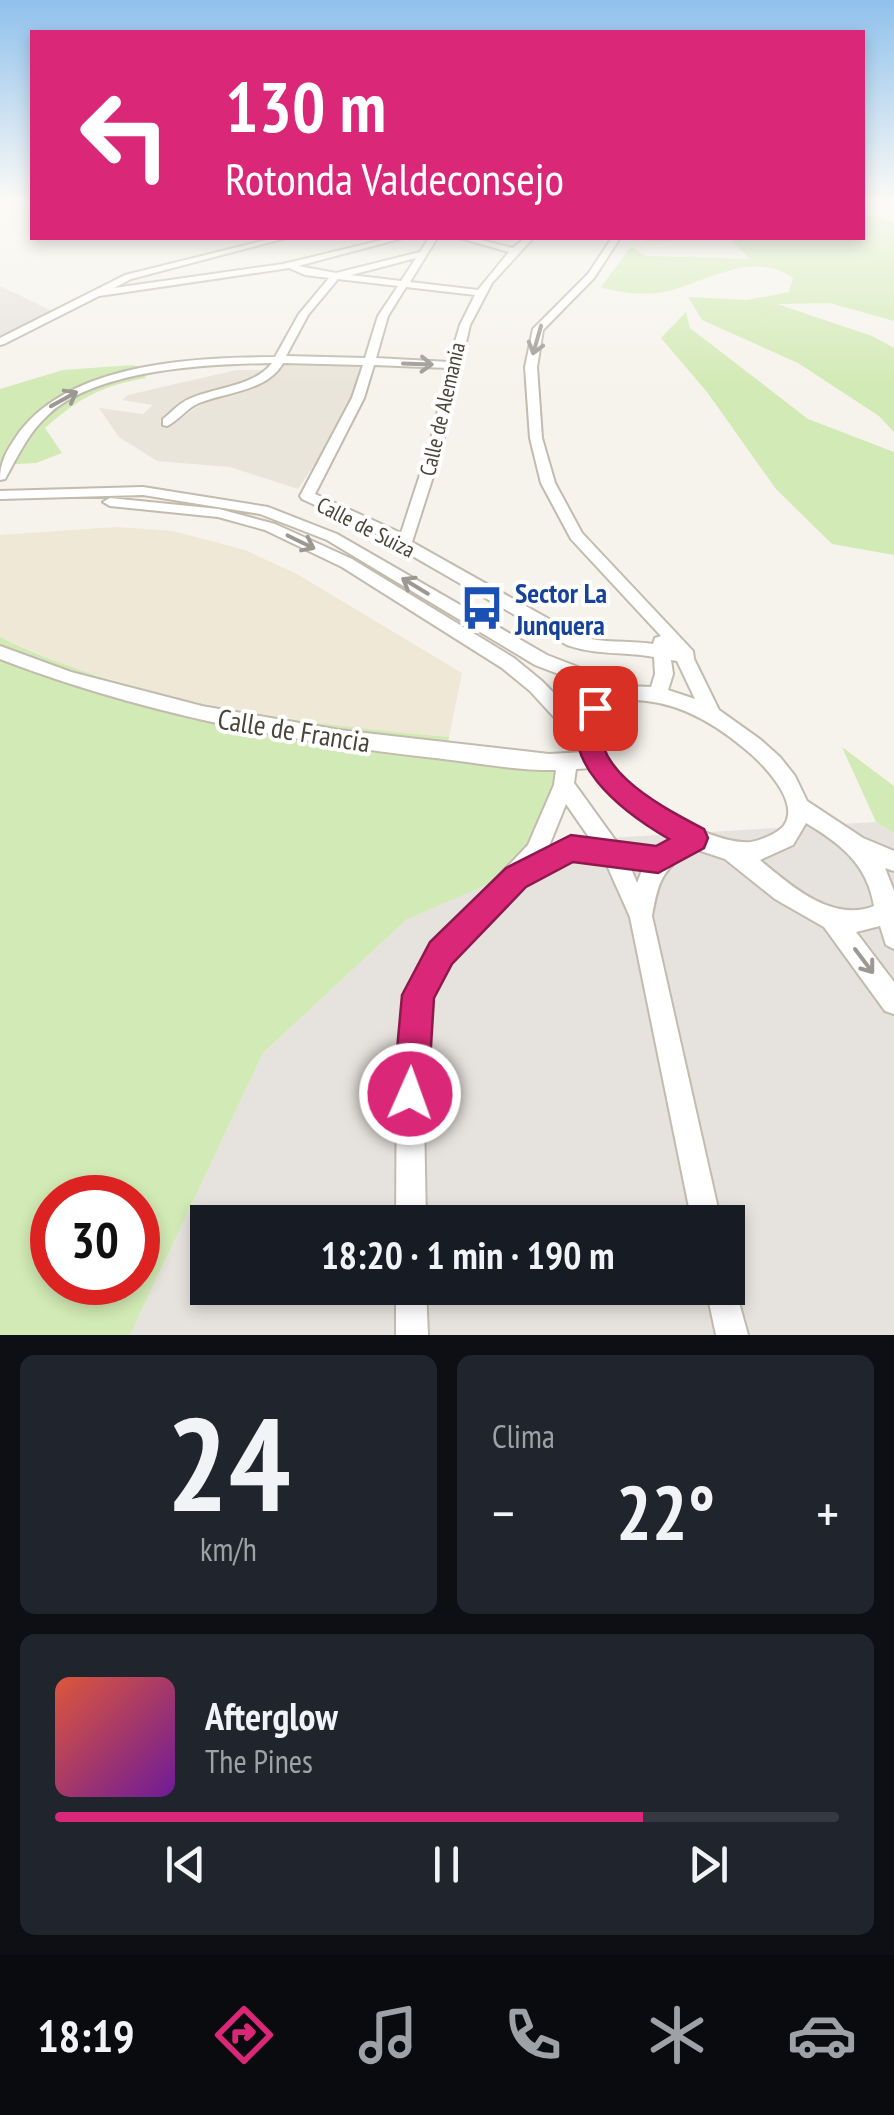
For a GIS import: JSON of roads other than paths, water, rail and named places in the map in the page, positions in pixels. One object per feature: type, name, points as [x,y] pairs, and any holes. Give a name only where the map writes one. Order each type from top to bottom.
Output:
[{"type":"street","points":[[0,342],[97,293],[182,261]]},
{"type":"street","points":[[152,284],[156,276],[204,261]]},
{"type":"street","points":[[118,285],[152,284],[309,261]]},
{"type":"street","points":[[167,422],[191,402],[266,376],[304,314],[335,276],[393,261]]},
{"type":"street","name":"Calle de Suiza","points":[[417,261],[383,316],[347,424],[306,494],[405,542],[414,551],[573,641],[605,649],[633,647],[687,656]]},
{"type":"street","name":"Calle de Alemania","points":[[405,542],[432,462],[461,327],[480,293],[506,261]]},
{"type":"street","points":[[601,261],[591,276],[551,312],[536,335],[531,367],[532,409],[543,469],[576,536],[687,656],[712,715]]},
{"type":"street","points":[[291,266],[300,272],[480,293]]},
{"type":"street","points":[[1,474],[35,420],[64,398],[88,387],[213,361],[281,357],[450,365]]},
{"type":"street","points":[[0,495],[143,490],[263,510],[332,537],[541,660],[626,693],[657,695],[712,715],[768,758],[789,784],[797,806],[792,831],[776,846],[751,851],[728,848],[694,838],[636,806],[597,760],[588,741],[536,686],[508,663],[347,564],[270,527],[219,513],[158,504],[96,501],[0,506]]},
{"type":"street","points":[[633,647],[657,623]]},
{"type":"street","points":[[657,623],[664,674],[657,695]]},
{"type":"street","name":"Calle de Francia","points":[[0,652],[42,670],[234,723],[566,774],[597,760]]},
{"type":"street","points":[[588,741],[588,719],[595,708],[608,698],[626,693]]},
{"type":"street","points":[[566,774],[611,852],[641,917],[703,1205]]},
{"type":"street","points":[[411,1205],[410,1062],[418,995],[441,953],[516,878],[536,852],[566,774]]},
{"type":"street","points":[[797,806],[863,848],[894,861]]},
{"type":"street","points":[[641,917],[647,884],[658,860],[694,838]]},
{"type":"street","points":[[516,878],[571,848],[658,860]]},
{"type":"street","points":[[728,848],[833,921],[894,1002]]},
{"type":"street","points":[[863,848],[878,873],[891,911],[894,937]]},
{"type":"street","points":[[833,921],[856,924],[891,911]]},
{"type":"street","points":[[411,1305],[412,1335]]},
{"type":"street","points":[[726,1305],[732,1335]]},
{"type":"place","name":"Sector La Junquera","points":[[482,608]]}]
